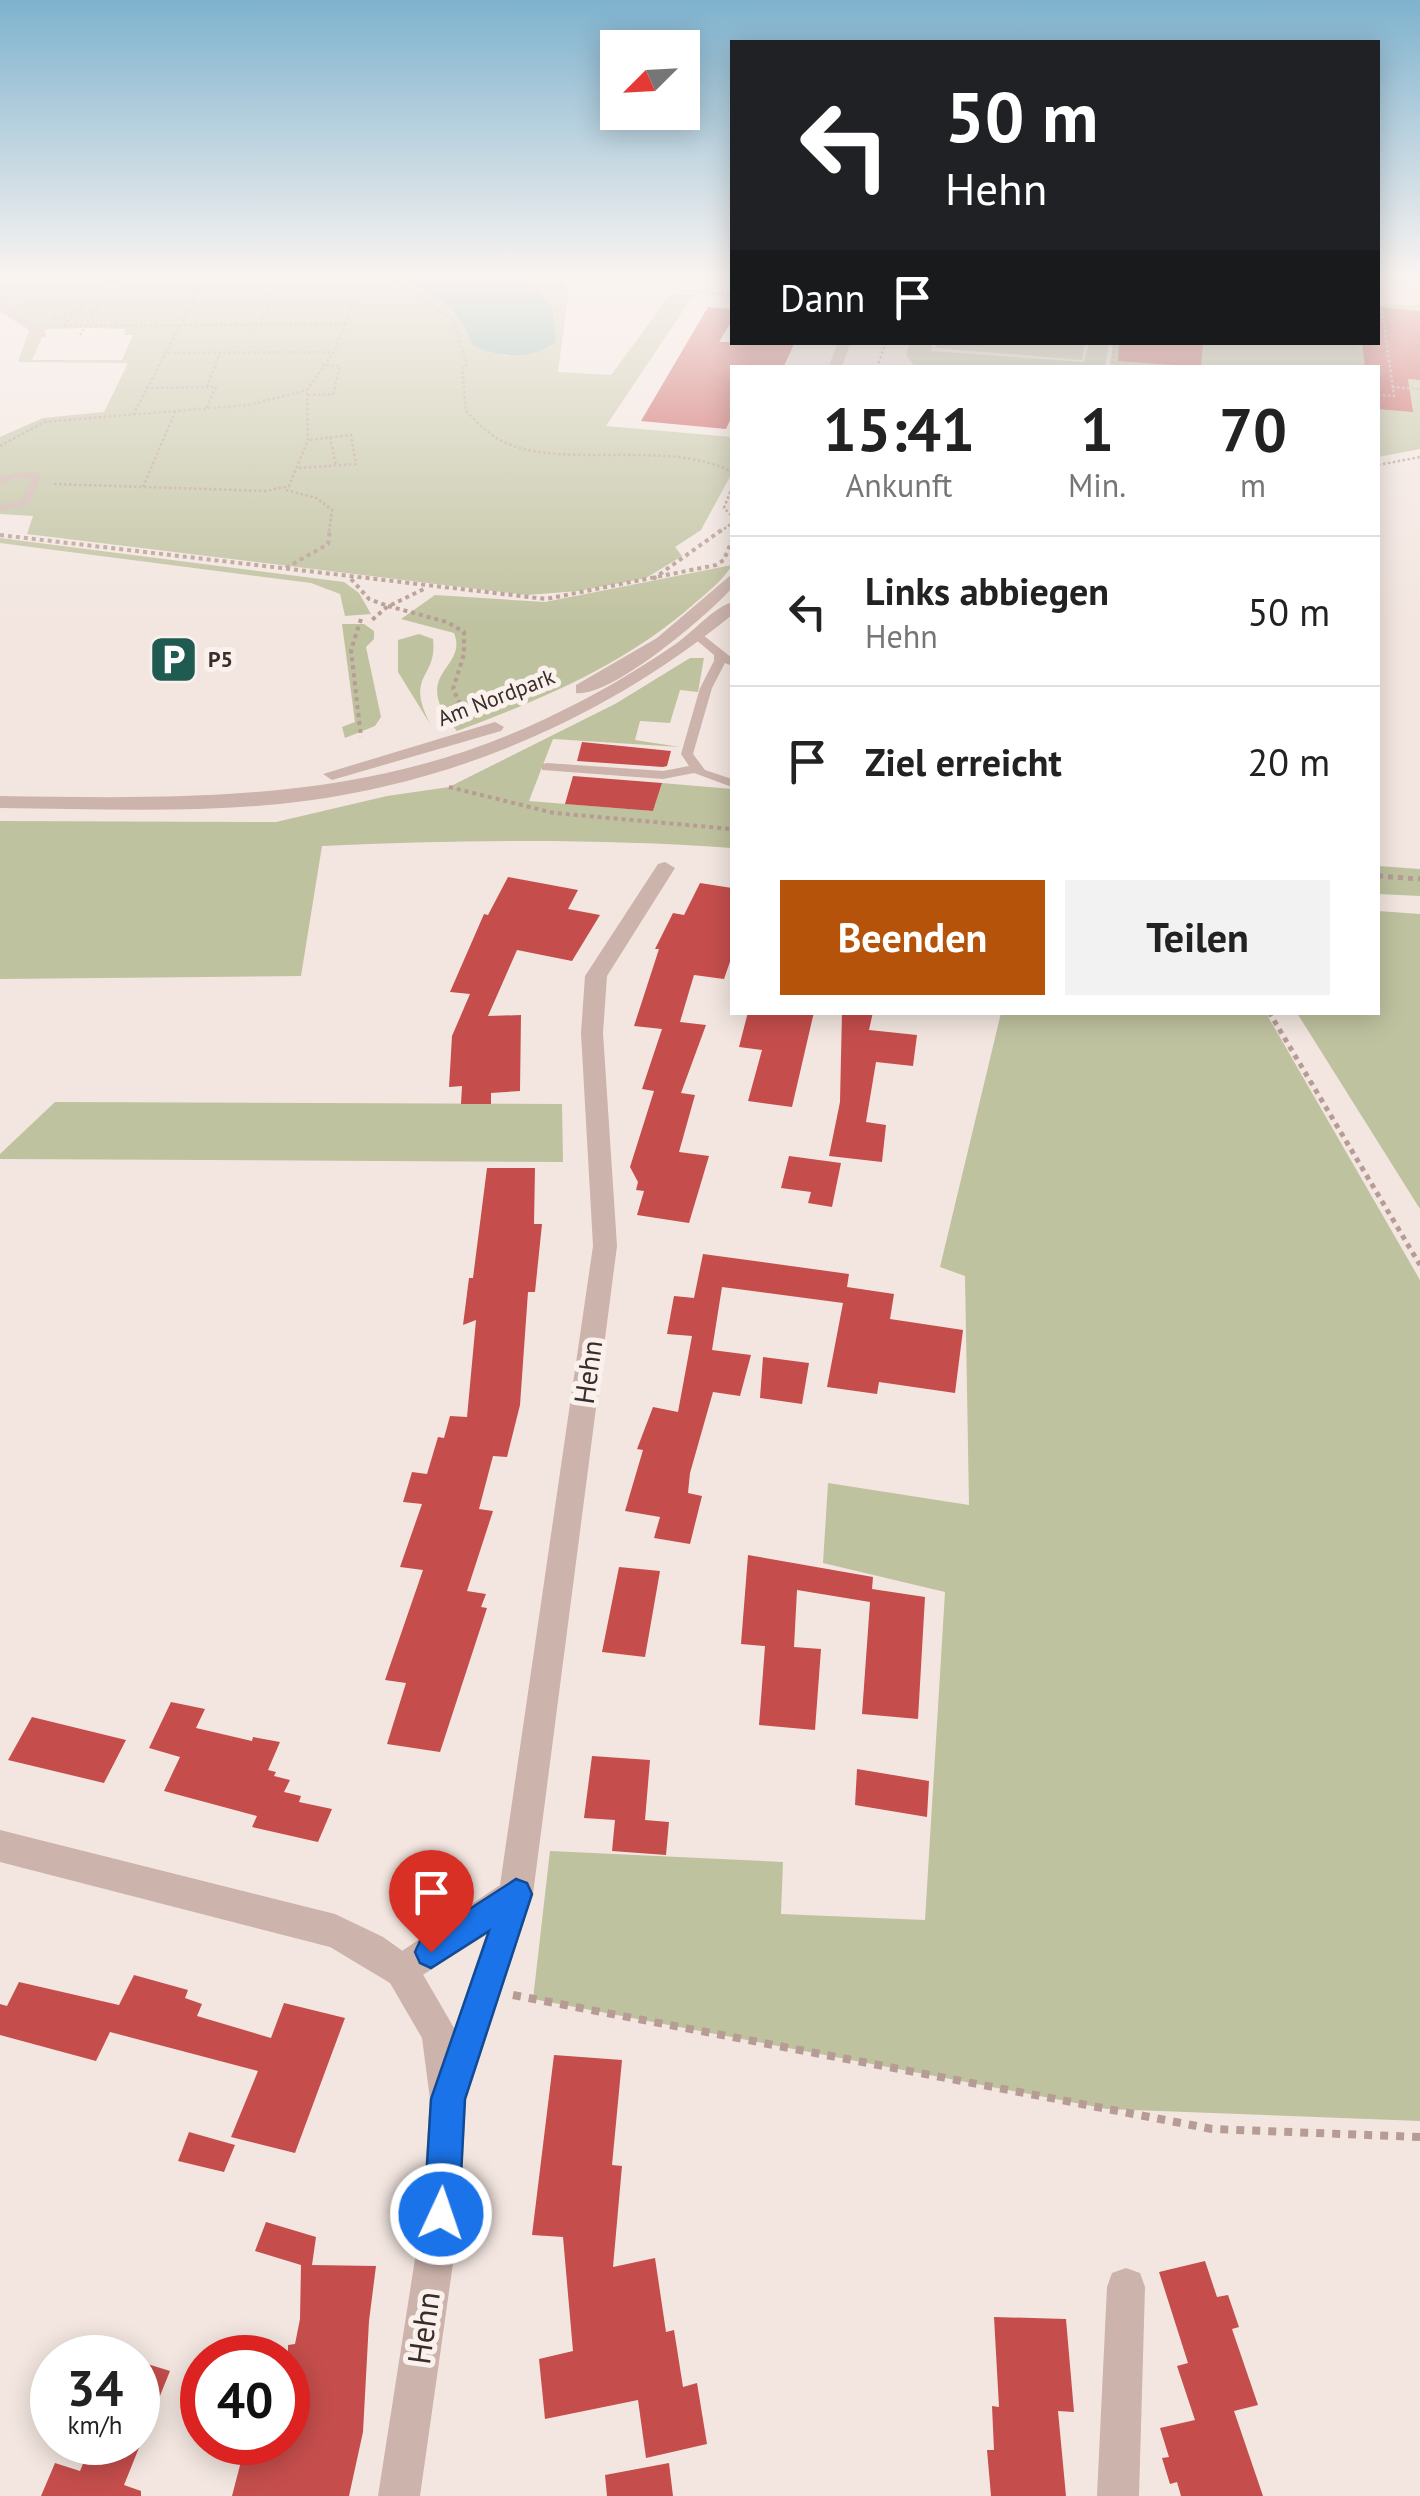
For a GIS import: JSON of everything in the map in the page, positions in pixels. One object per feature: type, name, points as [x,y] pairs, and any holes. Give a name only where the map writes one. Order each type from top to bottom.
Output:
[{"type":"street","name":"Am Nordpark","points":[[246,798],[483,732],[545,708],[605,678],[683,625],[712,602],[730,580]]},
{"type":"street","name":"Am Nordpark","points":[[0,802],[188,803],[304,795],[457,760],[626,686],[699,637],[730,609]]},
{"type":"street","name":"Hehn","points":[[448,2099],[516,1894],[605,1246],[592,1033],[596,976],[665,868]]},
{"type":"street","name":"Hehn","points":[[0,1846],[335,1932],[371,1948],[402,1971],[439,2033],[448,2099],[441,2214],[400,2496]]},
{"type":"street","points":[[402,1971],[516,1894]]},
{"type":"street","points":[[1118,2496],[1126,2287]]},
{"type":"lane","points":[[0,481],[38,476],[25,502],[0,508]]},
{"type":"lane","points":[[699,637],[730,664]]},
{"type":"lane","points":[[720,652],[720,662],[687,754],[696,769],[712,779],[730,783]]},
{"type":"lane","points":[[712,677],[730,667]]},
{"type":"lane","points":[[547,767],[664,775],[696,769]]},
{"type":"path","points":[[133,415],[143,393]]},
{"type":"path","points":[[206,410],[213,393]]},
{"type":"path","points":[[0,446],[44,422],[206,410],[301,393]]},
{"type":"path","points":[[284,490],[293,482],[308,440],[307,393]]},
{"type":"path","points":[[463,393],[466,410],[503,442],[585,455],[691,459],[730,470]]},
{"type":"path","points":[[142,486],[176,412]]},
{"type":"path","points":[[299,468],[356,464],[351,436],[308,440]]},
{"type":"path","points":[[330,438],[336,466]]},
{"type":"path","points":[[1380,465],[1420,457]]},
{"type":"path","points":[[36,484],[284,490],[309,496],[332,510],[328,544],[286,569]]},
{"type":"path","points":[[730,492],[724,508],[730,514]]},
{"type":"path","points":[[650,581],[730,524]]},
{"type":"path","points":[[0,535],[546,599],[716,566],[724,560],[730,545]]},
{"type":"path","points":[[349,576],[369,598],[446,622],[464,632],[467,642],[451,679],[450,692],[470,721],[483,732]]},
{"type":"path","points":[[372,620],[388,606],[430,586]]},
{"type":"path","points":[[361,618],[350,650],[361,737]]},
{"type":"path","points":[[449,787],[505,806],[560,816],[730,829]]},
{"type":"path","points":[[1380,876],[1420,879]]},
{"type":"path","points":[[1271,1015],[1420,1265]]},
{"type":"path","points":[[486,1990],[1212,2128],[1420,2138]]},
{"type":"green space","points":[[113,393],[628,393],[606,426],[730,437],[730,477],[701,530],[675,547],[682,556],[646,578],[578,591],[527,595],[27,534],[33,516],[0,514],[0,437],[43,418],[104,412]]},
{"type":"green space","points":[[1380,393],[1420,393],[1420,449],[1380,457]]},
{"type":"green space","points":[[0,538],[344,582],[359,593],[371,614],[345,616],[340,594],[311,583],[0,543]]},
{"type":"green space","points":[[730,565],[715,585],[668,625],[612,662],[552,693],[457,731],[438,696],[442,674],[454,656],[454,633],[401,619],[435,595],[545,602]]},
{"type":"green space","points":[[342,624],[364,624],[374,631],[374,639],[366,647],[381,717],[375,726],[345,738],[342,727],[355,722]]},
{"type":"green space","points":[[419,634],[433,639],[431,662],[421,686],[424,709],[432,727],[398,672],[398,640]]},
{"type":"green space","points":[[690,658],[704,658],[698,692],[680,690],[670,723],[640,721],[635,740],[680,747],[553,739],[529,801],[653,811],[662,783],[730,789],[730,848],[527,841],[322,846],[301,976],[0,979],[0,821],[276,822],[387,796],[449,787],[615,704]]},
{"type":"green space","points":[[1380,866],[1420,869],[1420,896],[1380,894]]},
{"type":"green space","points":[[1380,911],[1420,914],[1420,1209],[1298,1015],[1380,1015]]},
{"type":"green space","points":[[1001,1015],[1267,1015],[1420,1280],[1420,2121],[1107,2109],[533,1999],[550,1851],[783,1862],[781,1914],[925,1920],[945,1592],[823,1563],[828,1483],[969,1505],[965,1276],[940,1267]]},
{"type":"green space","points":[[55,1102],[562,1104],[563,1162],[0,1159],[0,1154]]},
{"type":"building","points":[[657,393],[730,393],[730,420],[726,429],[641,421]]},
{"type":"building","points":[[1380,393],[1410,393],[1413,412],[1380,409]]},
{"type":"building","points":[[582,742],[671,751],[667,766],[663,767],[577,761]]},
{"type":"building","points":[[573,776],[662,783],[653,811],[565,804]]},
{"type":"building","points":[[508,877],[578,890],[568,909],[600,915],[572,961],[517,950],[488,1016],[521,1015],[520,1091],[491,1093],[491,1104],[461,1104],[462,1086],[449,1087],[452,1036],[470,994],[450,992],[484,914],[488,915]]},
{"type":"building","points":[[700,883],[730,888],[730,962],[724,979],[694,975],[680,1022],[706,1025],[681,1093],[695,1095],[679,1152],[709,1156],[689,1223],[637,1215],[644,1191],[636,1190],[638,1182],[630,1167],[654,1091],[642,1089],[662,1029],[634,1026],[659,949],[655,949],[673,913],[684,915]]},
{"type":"building","points":[[747,1015],[813,1015],[792,1107],[748,1101],[762,1050],[739,1047]]},
{"type":"building","points":[[842,1015],[872,1015],[869,1030],[917,1035],[913,1066],[876,1062],[866,1122],[886,1125],[882,1162],[829,1156],[840,1102]]},
{"type":"building","points":[[789,1156],[841,1163],[832,1207],[808,1203],[811,1192],[781,1188]]},
{"type":"building","points":[[487,1168],[535,1168],[534,1224],[542,1224],[535,1292],[528,1292],[520,1405],[507,1457],[493,1456],[479,1509],[493,1511],[467,1591],[486,1594],[481,1607],[487,1608],[440,1752],[387,1744],[406,1683],[385,1680],[423,1570],[400,1567],[422,1504],[403,1502],[412,1472],[427,1474],[438,1437],[444,1438],[450,1416],[467,1417],[476,1320],[463,1325]]},
{"type":"building","points":[[703,1254],[849,1274],[847,1287],[894,1294],[890,1319],[963,1330],[955,1393],[879,1382],[877,1394],[827,1387],[843,1303],[722,1287],[712,1350],[751,1355],[740,1396],[713,1392],[690,1473],[688,1493],[702,1496],[690,1544],[654,1538],[660,1517],[625,1511],[643,1450],[637,1449],[653,1407],[678,1412],[692,1336],[667,1334],[674,1296],[694,1298]]},
{"type":"building","points":[[763,1357],[809,1363],[802,1404],[760,1398]]},
{"type":"building","points":[[748,1555],[873,1577],[872,1589],[925,1597],[918,1719],[862,1714],[870,1602],[797,1590],[794,1647],[821,1649],[815,1730],[759,1725],[765,1646],[741,1644]]},
{"type":"building","points":[[619,1567],[660,1571],[645,1657],[602,1652]]},
{"type":"building","points":[[171,1702],[205,1709],[196,1728],[252,1741],[253,1737],[280,1742],[268,1770],[290,1780],[284,1792],[301,1796],[299,1802],[332,1809],[318,1842],[252,1827],[257,1816],[164,1791],[180,1757],[149,1748]]},
{"type":"building","points":[[32,1717],[126,1740],[104,1783],[8,1760]]},
{"type":"building","points":[[592,1756],[650,1760],[645,1820],[669,1822],[666,1855],[612,1851],[615,1820],[584,1818]]},
{"type":"building","points":[[857,1769],[929,1781],[927,1817],[855,1805]]},
{"type":"building","points":[[134,1975],[188,1990],[185,1998],[202,2004],[197,2016],[271,2038],[284,2003],[345,2018],[295,2153],[231,2137],[258,2071],[110,2032],[96,2061],[0,2035],[0,2004],[7,2006],[19,1982],[119,2005]]},
{"type":"building","points":[[554,2055],[622,2060],[612,2165],[622,2166],[613,2267],[655,2258],[666,2332],[674,2330],[683,2387],[697,2383],[707,2444],[646,2458],[638,2400],[545,2419],[539,2359],[573,2351],[563,2237],[532,2235]]},
{"type":"building","points":[[189,2132],[235,2145],[224,2172],[178,2161]]},
{"type":"building","points":[[266,2222],[316,2237],[312,2265],[376,2266],[363,2432],[349,2496],[232,2496],[240,2465],[310,2465],[310,2335],[297,2335],[301,2265],[255,2251]]},
{"type":"building","points":[[1205,2261],[1217,2297],[1228,2295],[1239,2327],[1232,2329],[1258,2405],[1234,2411],[1263,2496],[1181,2496],[1177,2482],[1170,2484],[1162,2458],[1169,2457],[1160,2428],[1195,2420],[1177,2366],[1188,2363],[1159,2272]]},
{"type":"building","points":[[994,2317],[1066,2319],[1074,2412],[1058,2411],[1066,2496],[991,2496],[987,2450],[994,2450],[992,2406],[999,2407]]},
{"type":"building","points":[[160,2368],[170,2371],[160,2396]]},
{"type":"building","points":[[669,2463],[673,2496],[607,2496],[605,2475]]},
{"type":"building","points":[[54,2465],[80,2471],[82,2465],[132,2465],[124,2485],[141,2491],[141,2496],[41,2496]]},
{"type":"place","name":"P5","points":[[173,659]]},
{"type":"route","points":[[431,1952],[516,1894],[448,2099],[441,2214]]}]
